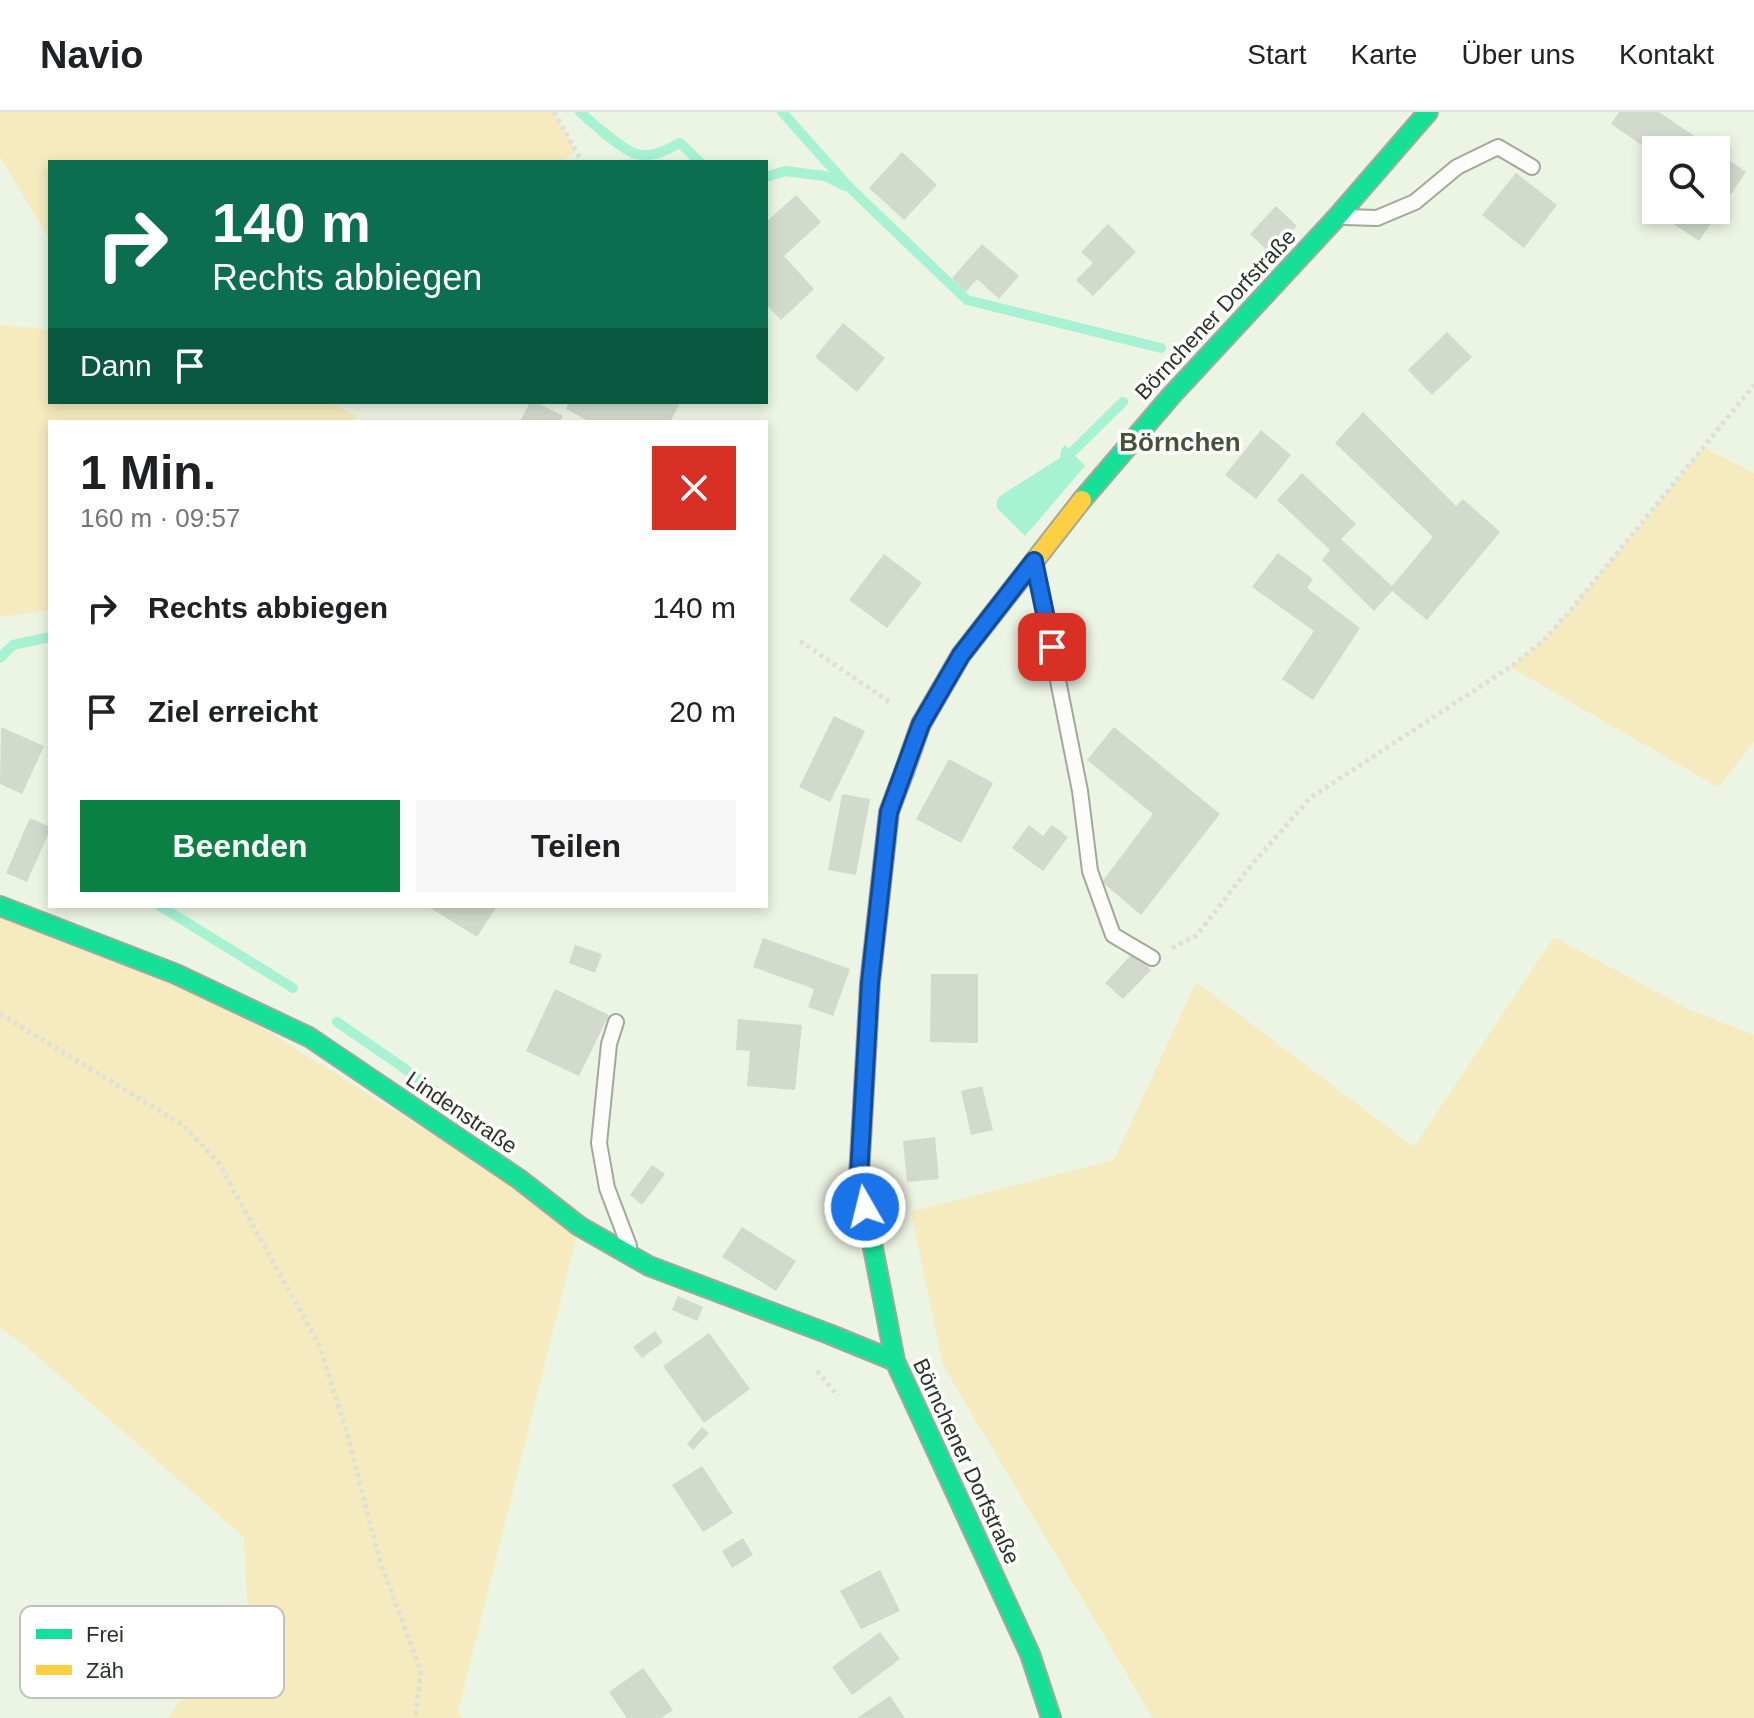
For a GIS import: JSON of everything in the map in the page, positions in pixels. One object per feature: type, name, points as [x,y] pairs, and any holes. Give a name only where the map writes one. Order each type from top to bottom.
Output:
[{"type":"street","name":"Börnchener Dorfstraße","points":[[1051,1718],[1030,1654],[895,1361],[859,1176],[870,983],[889,812],[921,724],[961,655],[1061,525],[1171,396],[1337,217],[1428,112]]},
{"type":"street","name":"Lindenstraße","points":[[0,906],[176,974],[309,1037],[519,1179],[579,1226],[649,1266],[895,1361]]},
{"type":"lane","points":[[1337,217],[1377,218],[1415,202],[1457,167],[1498,147],[1532,167]]},
{"type":"lane","points":[[1034,561],[1080,791],[1090,871],[1113,935],[1152,958]]},
{"type":"lane","points":[[616,1022],[609,1044],[599,1143],[607,1188],[634,1257]]},
{"type":"path","points":[[554,112],[581,160]]},
{"type":"path","points":[[1152,958],[1197,935],[1249,868],[1310,798],[1472,693],[1542,642],[1754,385]]},
{"type":"path","points":[[800,641],[921,724]]},
{"type":"path","points":[[0,1014],[183,1125],[218,1162],[319,1345],[346,1429],[380,1562],[421,1671],[415,1718]]},
{"type":"shaded area","points":[[0,112],[554,112],[576,151],[564,160],[48,160],[48,237],[0,156]]},
{"type":"shaded area","points":[[0,325],[48,330],[48,404],[333,404],[357,416],[352,420],[48,420],[48,610],[0,617]]},
{"type":"shaded area","points":[[1065,445],[1085,466],[1025,536],[997,508],[997,501],[1000,496],[1060,458]]},
{"type":"shaded area","points":[[1704,448],[1754,473],[1754,742],[1718,787],[1510,667],[1542,642],[1570,611]]},
{"type":"shaded area","points":[[0,906],[176,974],[579,1226],[458,1711],[462,1718],[168,1718],[182,1698],[284,1698],[284,1606],[247,1606],[244,1537],[21,1342],[0,1328]]},
{"type":"shaded area","points":[[1554,937],[1688,1009],[1754,1035],[1754,1718],[1153,1718],[943,1365],[911,1212],[1114,1160],[1196,982],[1414,1147]]},
{"type":"building","points":[[1619,112],[1659,112],[1694,136],[1642,136],[1642,145],[1611,124]]},
{"type":"building","points":[[902,152],[937,185],[904,220],[869,188]]},
{"type":"building","points":[[1730,161],[1746,172],[1730,195]]},
{"type":"building","points":[[1516,173],[1557,205],[1524,248],[1482,215]]},
{"type":"building","points":[[796,195],[821,222],[784,256],[814,289],[781,320],[768,306],[768,220]]},
{"type":"building","points":[[1276,206],[1297,226],[1271,254],[1250,234]]},
{"type":"building","points":[[1108,224],[1136,252],[1093,296],[1076,280],[1093,263],[1081,252]]},
{"type":"building","points":[[1674,224],[1711,224],[1699,241]]},
{"type":"building","points":[[982,244],[1019,276],[999,299],[977,279],[966,292],[952,278]]},
{"type":"building","points":[[843,323],[885,358],[857,392],[815,357]]},
{"type":"building","points":[[1447,332],[1472,357],[1432,395],[1408,370]]},
{"type":"building","points":[[529,404],[540,404],[563,416],[561,420],[521,420]]},
{"type":"building","points":[[568,404],[679,405],[671,420],[586,420],[566,409]]},
{"type":"building","points":[[1363,412],[1456,506],[1463,499],[1500,532],[1427,620],[1392,591],[1374,611],[1322,560],[1330,550],[1277,500],[1302,473],[1356,524],[1341,539],[1392,586],[1433,537],[1335,443]]},
{"type":"building","points":[[1261,430],[1291,455],[1256,499],[1225,475]]},
{"type":"building","points":[[1278,553],[1313,579],[1307,588],[1360,628],[1313,700],[1282,679],[1314,631],[1252,587]]},
{"type":"building","points":[[884,554],[922,583],[887,628],[849,600]]},
{"type":"building","points":[[834,716],[865,731],[830,802],[799,787]]},
{"type":"building","points":[[1,727],[44,746],[22,794],[0,784]]},
{"type":"building","points":[[1114,727],[1220,814],[1141,915],[1102,882],[1153,814],[1087,760]]},
{"type":"building","points":[[949,759],[993,783],[961,843],[916,819]]},
{"type":"building","points":[[842,794],[870,799],[856,875],[828,870]]},
{"type":"building","points":[[30,818],[48,826],[48,835],[27,882],[6,873]]},
{"type":"building","points":[[1029,825],[1043,836],[1052,825],[1068,837],[1043,871],[1012,848]]},
{"type":"building","points":[[430,908],[496,908],[477,937]]},
{"type":"building","points":[[763,938],[850,969],[833,1016],[808,1007],[814,989],[753,967]]},
{"type":"building","points":[[575,945],[602,954],[595,973],[569,963]]},
{"type":"building","points":[[1133,953],[1151,970],[1123,999],[1105,983]]},
{"type":"building","points":[[931,974],[978,974],[978,1043],[930,1042]]},
{"type":"building","points":[[555,989],[609,1015],[579,1076],[526,1051]]},
{"type":"building","points":[[738,1019],[802,1025],[795,1090],[747,1086],[750,1051],[736,1050]]},
{"type":"building","points":[[982,1086],[993,1130],[971,1135],[961,1091]]},
{"type":"building","points":[[935,1137],[939,1179],[907,1182],[903,1141]]},
{"type":"building","points":[[652,1165],[665,1174],[642,1205],[630,1195]]},
{"type":"building","points":[[742,1227],[796,1261],[776,1291],[722,1257]]},
{"type":"building","points":[[678,1296],[703,1307],[697,1321],[672,1310]]},
{"type":"building","points":[[655,1331],[663,1342],[642,1358],[633,1347]]},
{"type":"building","points":[[709,1333],[750,1389],[704,1423],[663,1366]]},
{"type":"building","points":[[702,1427],[709,1433],[693,1450],[687,1444]]},
{"type":"building","points":[[702,1466],[733,1513],[703,1532],[672,1485]]},
{"type":"building","points":[[743,1538],[753,1555],[732,1568],[722,1551]]},
{"type":"building","points":[[880,1570],[900,1611],[861,1629],[840,1591]]},
{"type":"building","points":[[880,1632],[900,1659],[852,1695],[832,1667]]},
{"type":"building","points":[[643,1668],[673,1710],[661,1718],[627,1718],[609,1692]]},
{"type":"building","points":[[890,1696],[905,1718],[857,1718]]},
{"type":"waterway","points":[[580,112],[632,152],[654,154],[680,143],[698,160]]},
{"type":"waterway","points":[[782,112],[850,188],[967,300],[1161,348]]},
{"type":"waterway","points":[[768,176],[785,171],[825,176],[845,186]]},
{"type":"waterway","points":[[1065,459],[1123,402]]},
{"type":"waterway","points":[[0,658],[13,645],[48,637]]},
{"type":"waterway","points":[[163,908],[293,988]]},
{"type":"waterway","points":[[337,1022],[455,1106]]},
{"type":"traffic: fast","points":[[1082,500],[1171,396],[1337,217],[1428,112]]},
{"type":"traffic: fast","points":[[904,772],[889,812],[870,983],[859,1176],[895,1361],[1030,1654],[1051,1718]]},
{"type":"traffic: fast","points":[[0,906],[176,974],[309,1037],[519,1179],[579,1226],[649,1266],[895,1361]]},
{"type":"traffic: slow","points":[[904,772],[921,724],[961,655],[1082,500]]},
{"type":"district","name":"Börnchen","points":[[1180,442]]},
{"type":"route","points":[[865,1207],[859,1176],[870,983],[889,812],[921,724],[961,655],[1034,561],[1052,647]]}]
